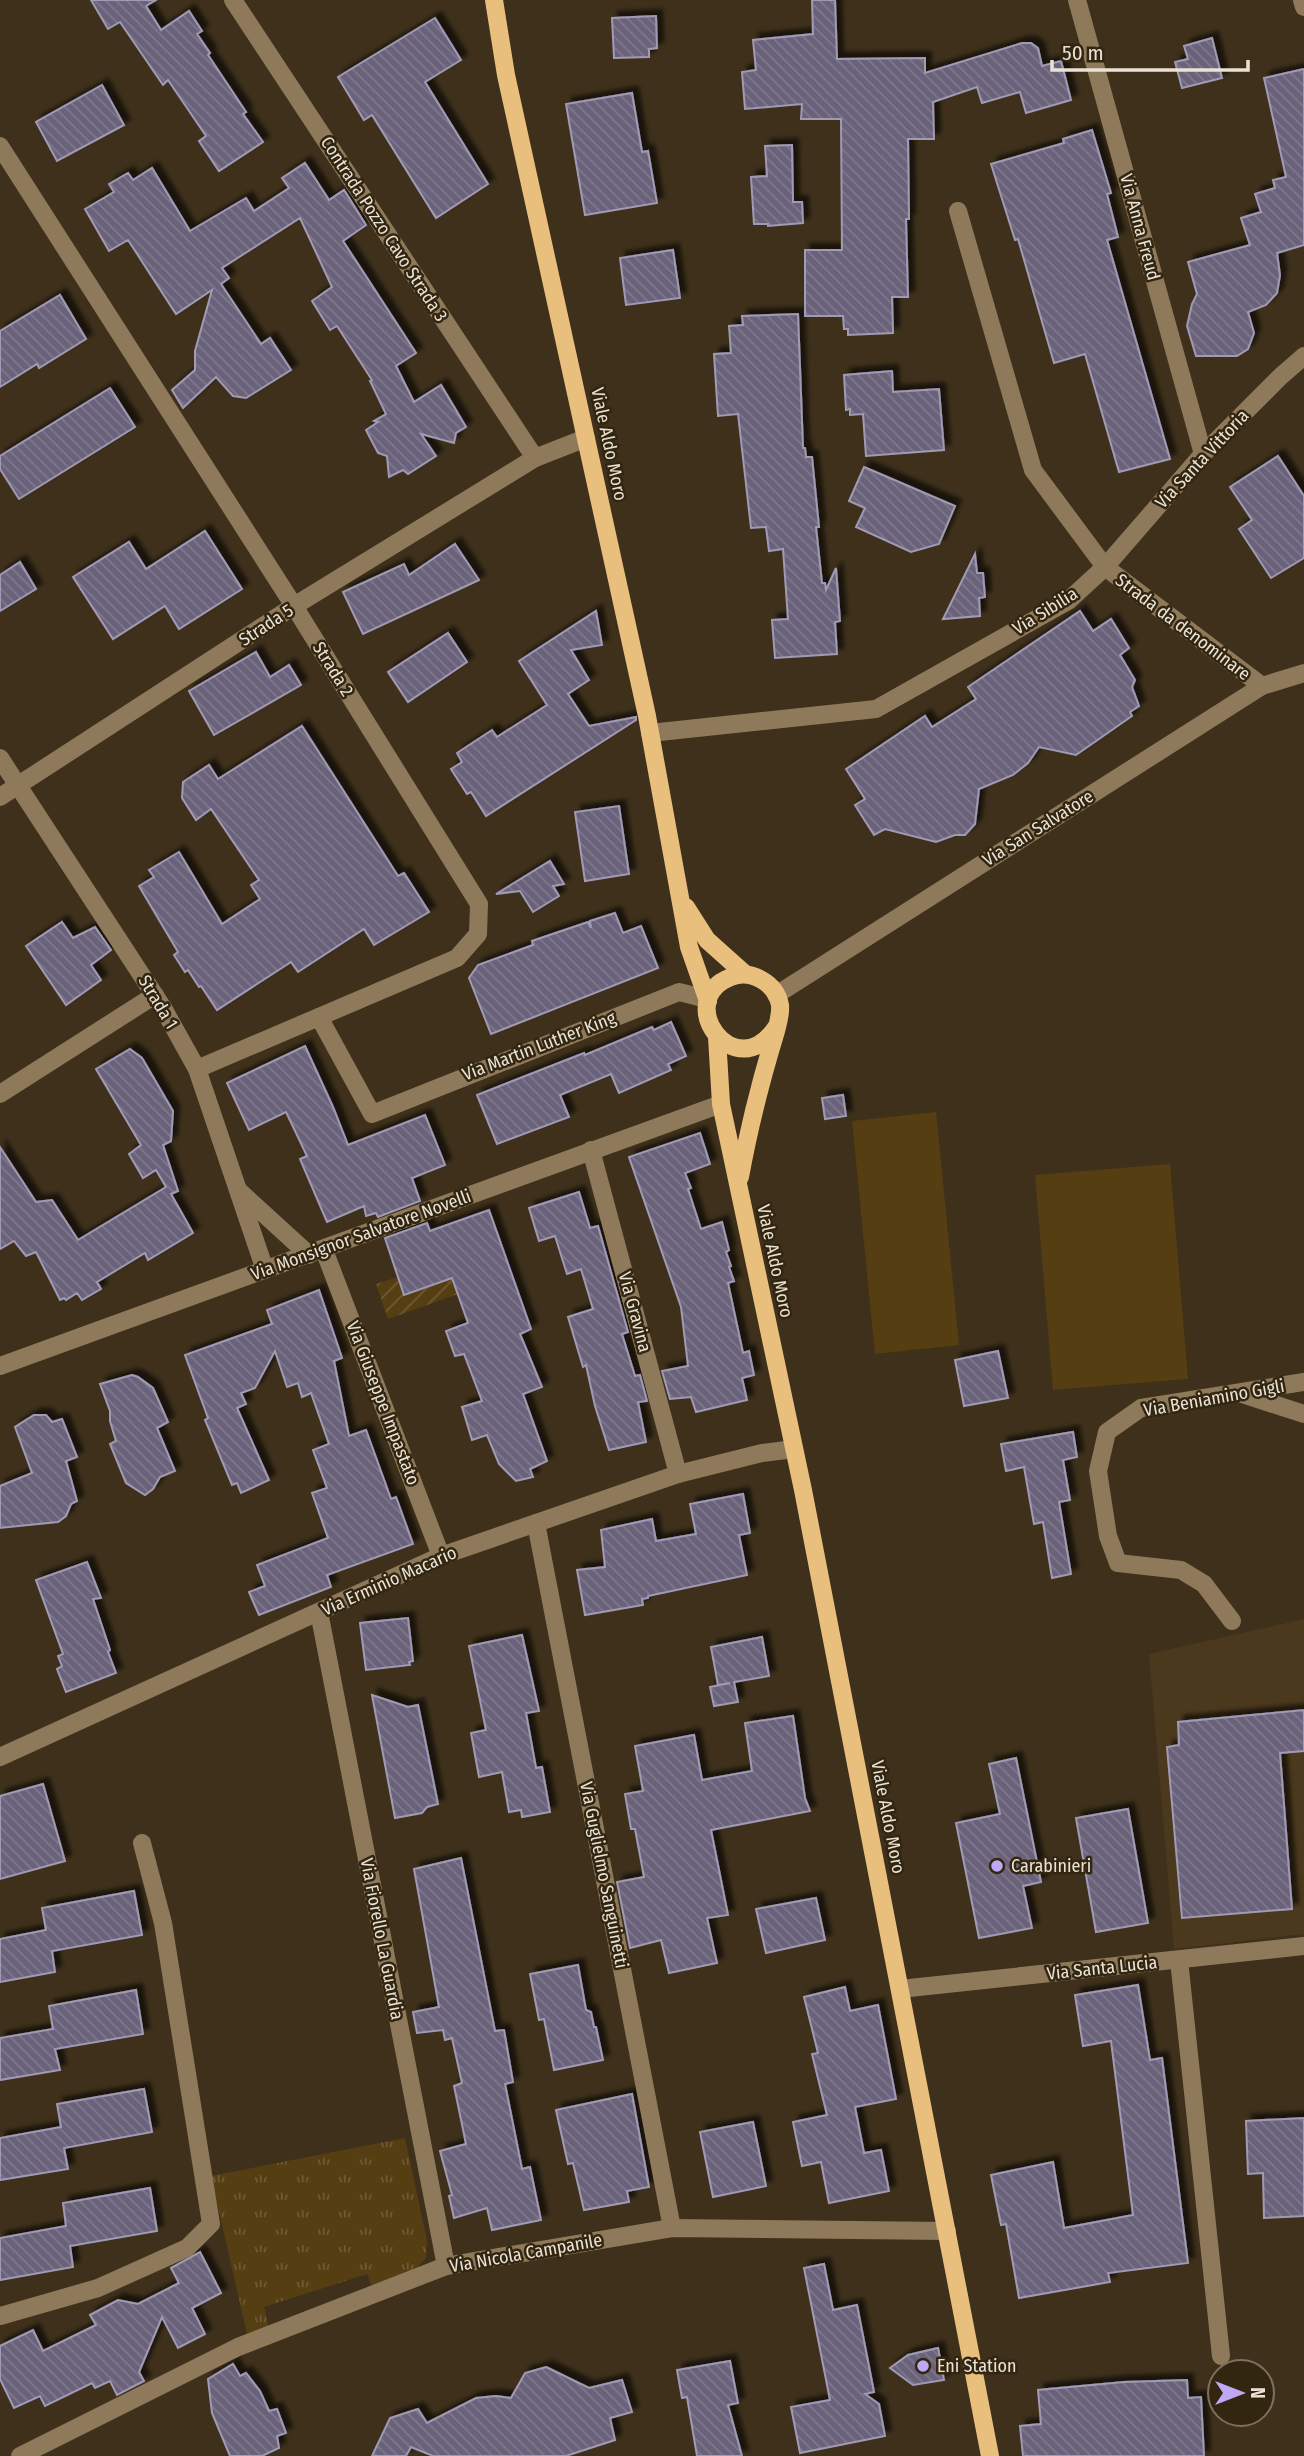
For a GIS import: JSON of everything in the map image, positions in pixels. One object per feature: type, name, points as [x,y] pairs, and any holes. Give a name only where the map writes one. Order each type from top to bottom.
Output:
[{"type":"main road","name":"Viale Aldo Moro","points":[[494,0],[506,75],[650,733],[689,947],[708,1000],[710,1027],[717,1037],[721,1104],[794,1449],[990,2456]]},
{"type":"main road","name":"Viale Aldo Moro","points":[[680,898],[707,940],[745,974],[763,980],[776,995],[780,1005],[777,1026],[751,1119],[738,1187]]},
{"type":"main road","points":[[708,1000],[722,981],[745,974]]},
{"type":"main road","points":[[717,1037],[738,1048],[750,1048],[771,1036],[777,1026]]},
{"type":"street","name":"Contrada Pozzo Cavo Strada 3","points":[[233,0],[535,458]]},
{"type":"street","name":"Via Anna Freud","points":[[1077,0],[1203,454]]},
{"type":"street","points":[[1302,0],[1304,7]]},
{"type":"street","name":"Strada 2","points":[[0,146],[294,606],[479,904],[478,933],[457,958],[197,1069]]},
{"type":"street","points":[[958,211],[1033,470],[1104,567]]},
{"type":"street","name":"Via Santa Vittoria","points":[[1104,567],[1203,454],[1280,376],[1304,356]]},
{"type":"street","name":"Strada 5","points":[[0,797],[294,606],[535,458],[586,438]]},
{"type":"street","name":"Strada da denominare","points":[[1104,567],[1262,686]]},
{"type":"street","name":"Via Sibilia","points":[[650,733],[876,709],[1068,601],[1104,567]]},
{"type":"street","name":"Via San Salvatore","points":[[776,995],[1262,686],[1304,673]]},
{"type":"street","name":"Strada 1","points":[[0,758],[155,995],[197,1069],[265,1270]]},
{"type":"street","name":"Via Martin Luther King","points":[[319,1017],[372,1114],[678,992],[708,1000]]},
{"type":"street","points":[[0,1094],[155,995]]},
{"type":"street","name":"Via Monsignor Salvatore Novelli","points":[[0,1366],[721,1104]]},
{"type":"street","name":"Via Gravina","points":[[591,1150],[678,1474]]},
{"type":"street","points":[[238,1191],[317,1252]]},
{"type":"street","name":"Via Giuseppe Impastato","points":[[317,1252],[441,1556]]},
{"type":"street","name":"Via Beniamino Gigli","points":[[1232,1621],[1204,1584],[1181,1570],[1118,1563],[1108,1536],[1098,1471],[1107,1432],[1142,1408],[1304,1382]]},
{"type":"street","points":[[1239,1393],[1304,1414]]},
{"type":"street","name":"Via Erminio Macario","points":[[0,1757],[441,1556],[678,1474],[762,1453],[794,1449]]},
{"type":"street","name":"Via Guglielmo Sanguinetti","points":[[536,1523],[672,2228]]},
{"type":"street","name":"Via Fiorello La Guardia","points":[[319,1612],[446,2266]]},
{"type":"street","points":[[0,2316],[98,2288],[187,2248],[211,2224],[163,1923],[142,1843]]},
{"type":"street","name":"Via Santa Lucia","points":[[900,1989],[1304,1946]]},
{"type":"street","points":[[1179,1960],[1221,2356]]},
{"type":"street","name":"Via Nicola Campanile","points":[[20,2456],[238,2347],[446,2266],[672,2228],[947,2231]]},
{"type":"shaded area","points":[[1304,1619],[1304,1934],[1174,1949],[1149,1654]]},
{"type":"green space","points":[[936,1112],[959,1345],[875,1354],[852,1121]]},
{"type":"green space","points":[[1170,1164],[1188,1379],[1053,1390],[1035,1175]]},
{"type":"green space","points":[[398,1277],[404,1295],[452,1278],[458,1294],[388,1319],[376,1284]]},
{"type":"green space","points":[[405,2138],[427,2241],[426,2258],[416,2269],[372,2287],[367,2274],[264,2307],[269,2328],[247,2334],[211,2176]]},
{"type":"building","points":[[91,0],[156,0],[146,6],[161,30],[189,11],[202,31],[197,34],[210,53],[208,55],[263,142],[219,171],[199,141],[206,136],[168,80],[163,85],[120,22],[108,29]]},
{"type":"building","points":[[812,0],[835,0],[837,59],[925,58],[925,73],[1022,43],[1031,43],[1038,48],[1042,66],[1061,61],[1071,100],[1026,113],[1020,92],[982,103],[977,87],[933,102],[934,139],[908,139],[908,297],[892,297],[893,333],[848,335],[848,329],[844,329],[843,316],[805,316],[805,250],[842,250],[841,119],[801,119],[802,104],[745,109],[742,72],[756,70],[753,40],[813,34]]},
{"type":"building","points":[[656,16],[657,48],[649,49],[649,57],[614,58],[612,18]]},
{"type":"building","points":[[435,18],[461,60],[425,82],[488,184],[436,218],[372,115],[364,120],[338,77]]},
{"type":"building","points":[[1212,38],[1222,78],[1182,88],[1175,62],[1188,59],[1184,46]]},
{"type":"building","points":[[1304,69],[1304,245],[1277,253],[1280,275],[1277,293],[1266,305],[1248,312],[1254,333],[1248,349],[1237,356],[1196,356],[1187,326],[1197,294],[1188,262],[1250,245],[1241,218],[1261,212],[1255,194],[1275,188],[1273,180],[1286,177],[1264,78]]},
{"type":"building","points":[[102,85],[124,125],[57,161],[36,122]]},
{"type":"building","points":[[632,93],[642,152],[648,151],[657,203],[585,215],[566,104]]},
{"type":"building","points":[[1092,130],[1111,193],[1107,194],[1118,237],[1107,240],[1170,459],[1119,472],[1085,354],[1054,363],[1018,239],[1015,240],[991,164],[1064,143],[1063,139]]},
{"type":"building","points":[[792,145],[793,202],[802,202],[803,223],[768,226],[754,224],[751,177],[767,176],[765,146]]},
{"type":"building","points":[[305,163],[329,200],[344,190],[366,225],[343,241],[416,353],[396,366],[414,402],[441,385],[466,427],[456,433],[454,443],[421,434],[436,456],[408,474],[403,470],[389,477],[387,456],[378,453],[366,430],[386,414],[370,381],[372,380],[337,326],[330,330],[312,301],[332,287],[300,218],[222,268],[229,278],[221,284],[261,344],[270,338],[291,370],[246,398],[233,396],[216,377],[183,408],[172,390],[195,370],[195,351],[212,290],[176,314],[128,240],[109,251],[85,209],[114,192],[109,184],[128,173],[133,180],[152,168],[190,231],[246,198],[254,211],[289,188],[282,178]]},
{"type":"building","points":[[673,250],[680,298],[626,305],[620,258]]},
{"type":"building","points":[[60,295],[86,339],[39,368],[37,364],[0,387],[0,331]]},
{"type":"building","points":[[798,314],[803,448],[806,457],[812,457],[822,583],[825,583],[826,590],[836,568],[840,621],[835,622],[837,654],[775,658],[772,620],[788,619],[783,549],[769,551],[766,527],[751,528],[738,414],[718,416],[714,354],[731,353],[729,326],[743,325],[742,316]]},
{"type":"building","points":[[892,371],[893,392],[939,389],[944,450],[866,456],[863,414],[850,415],[850,409],[846,410],[844,375]]},
{"type":"building","points":[[110,388],[135,427],[19,499],[0,469],[0,456]]},
{"type":"building","points":[[1278,456],[1304,496],[1304,558],[1271,578],[1239,529],[1252,520],[1230,487]]},
{"type":"building","points":[[864,467],[955,506],[939,544],[911,552],[856,527],[865,508],[849,501]]},
{"type":"building","points":[[205,531],[242,589],[179,629],[165,606],[113,639],[73,577],[129,542],[146,569]]},
{"type":"building","points":[[455,544],[479,580],[363,634],[343,592],[404,564],[409,575]]},
{"type":"building","points":[[975,554],[977,573],[983,573],[985,597],[979,598],[980,616],[943,619]]},
{"type":"building","points":[[20,562],[36,589],[0,611],[0,575]]},
{"type":"building","points":[[596,611],[602,645],[571,650],[589,680],[568,694],[589,726],[636,717],[636,720],[486,816],[471,792],[467,794],[451,769],[462,762],[457,753],[492,730],[497,737],[547,705],[519,661]]},
{"type":"building","points":[[1080,611],[1093,631],[1111,619],[1129,648],[1120,655],[1135,680],[1132,687],[1139,706],[1130,712],[1132,716],[1076,755],[1039,747],[1028,763],[1013,775],[979,789],[975,824],[965,835],[955,835],[936,842],[885,829],[874,835],[855,805],[865,799],[846,769],[925,716],[932,727],[976,699],[968,687]]},
{"type":"building","points":[[448,633],[467,662],[408,702],[388,672]]},
{"type":"building","points":[[256,652],[270,677],[289,665],[301,685],[214,735],[189,691]]},
{"type":"building","points":[[302,726],[398,876],[404,873],[429,912],[374,945],[364,929],[298,972],[291,962],[217,1010],[201,986],[199,987],[188,970],[185,972],[174,955],[178,952],[139,886],[154,877],[149,870],[179,852],[222,924],[260,899],[251,885],[259,880],[211,809],[196,820],[182,798],[183,782],[209,765],[218,779]]},
{"type":"building","points":[[619,806],[629,874],[585,881],[575,812]]},
{"type":"building","points":[[550,861],[564,884],[553,886],[559,896],[533,912],[520,891],[496,894]]},
{"type":"building","points":[[615,913],[623,933],[641,926],[658,968],[491,1034],[469,978],[478,965],[533,945],[532,941],[588,922],[591,928],[590,921]]},
{"type":"building","points":[[62,922],[73,938],[95,927],[111,950],[91,965],[101,980],[66,1005],[26,946]]},
{"type":"building","points":[[671,1022],[686,1056],[668,1064],[671,1070],[619,1093],[611,1074],[560,1095],[569,1117],[497,1144],[477,1095]]},
{"type":"building","points":[[305,1046],[348,1145],[425,1115],[445,1165],[412,1178],[420,1201],[378,1217],[376,1213],[366,1216],[364,1206],[327,1222],[300,1159],[307,1156],[286,1112],[249,1130],[227,1083]]},
{"type":"building","points":[[130,1049],[142,1058],[173,1111],[171,1141],[163,1145],[178,1191],[171,1194],[193,1233],[148,1260],[145,1253],[97,1282],[101,1289],[82,1300],[77,1293],[66,1300],[60,1300],[36,1252],[26,1256],[14,1241],[0,1249],[0,1147],[36,1202],[52,1200],[78,1240],[166,1187],[156,1170],[143,1178],[129,1154],[141,1145],[96,1069]]},
{"type":"building","points":[[843,1095],[846,1116],[825,1119],[822,1098]]},
{"type":"building","points":[[700,1133],[710,1164],[685,1173],[691,1188],[688,1189],[701,1229],[722,1222],[729,1250],[726,1252],[731,1266],[729,1267],[734,1281],[728,1283],[743,1353],[749,1351],[754,1375],[742,1378],[747,1400],[696,1412],[691,1397],[670,1399],[662,1371],[688,1366],[681,1307],[629,1157]]},
{"type":"building","points":[[579,1192],[590,1228],[598,1226],[628,1332],[622,1334],[635,1376],[640,1375],[647,1401],[638,1402],[646,1442],[609,1450],[586,1365],[583,1367],[568,1317],[593,1309],[581,1269],[567,1274],[555,1236],[539,1241],[529,1208]]},
{"type":"building","points":[[489,1210],[531,1329],[520,1334],[542,1387],[523,1394],[547,1461],[530,1469],[533,1477],[516,1481],[499,1464],[487,1435],[472,1440],[462,1407],[482,1401],[464,1354],[455,1356],[446,1331],[468,1323],[452,1278],[404,1295],[385,1238],[427,1223],[430,1231]]},
{"type":"building","points":[[319,1290],[342,1358],[334,1361],[349,1436],[366,1430],[391,1499],[396,1497],[413,1544],[327,1575],[331,1587],[259,1615],[249,1592],[265,1586],[257,1565],[328,1538],[312,1493],[327,1488],[313,1450],[329,1444],[311,1393],[302,1397],[298,1383],[287,1387],[275,1351],[255,1388],[241,1393],[246,1404],[237,1408],[269,1480],[241,1493],[237,1483],[232,1485],[205,1420],[208,1418],[185,1355],[272,1324],[267,1310]]},
{"type":"building","points":[[998,1351],[1008,1398],[964,1406],[955,1360]]},
{"type":"building","points":[[132,1375],[153,1388],[168,1422],[157,1428],[175,1471],[160,1477],[153,1489],[145,1495],[126,1483],[110,1444],[116,1441],[110,1411],[100,1384]]},
{"type":"building","points":[[34,1415],[46,1415],[52,1422],[62,1419],[77,1457],[66,1461],[77,1501],[71,1504],[66,1516],[58,1522],[0,1528],[0,1486],[32,1473],[15,1427]]},
{"type":"building","points":[[1073,1432],[1077,1457],[1063,1460],[1070,1500],[1059,1502],[1071,1574],[1052,1578],[1043,1522],[1034,1524],[1024,1467],[1006,1471],[1001,1444]]},
{"type":"building","points":[[743,1494],[750,1533],[739,1535],[747,1575],[648,1596],[642,1599],[643,1605],[585,1615],[577,1570],[605,1567],[601,1530],[652,1519],[656,1541],[696,1534],[690,1504]]},
{"type":"building","points":[[87,1562],[101,1598],[93,1599],[116,1673],[66,1692],[57,1669],[62,1666],[58,1656],[63,1654],[36,1580]]},
{"type":"building","points":[[408,1618],[413,1661],[409,1662],[410,1665],[366,1670],[360,1623]]},
{"type":"building","points":[[522,1635],[539,1711],[526,1713],[536,1768],[542,1767],[550,1812],[522,1817],[521,1810],[509,1812],[502,1772],[479,1777],[471,1733],[486,1730],[469,1646]]},
{"type":"building","points":[[762,1637],[769,1676],[734,1682],[738,1702],[714,1706],[710,1687],[730,1683],[718,1685],[711,1647]]},
{"type":"building","points":[[372,1695],[408,1707],[418,1705],[438,1804],[427,1807],[422,1813],[395,1818]]},
{"type":"building","points":[[1304,1710],[1304,1751],[1280,1753],[1292,1909],[1182,1918],[1167,1747],[1179,1745],[1178,1722]]},
{"type":"building","points":[[793,1716],[805,1798],[810,1811],[711,1830],[728,1915],[707,1918],[717,1963],[669,1973],[661,1940],[630,1948],[617,1882],[644,1877],[625,1794],[643,1791],[635,1746],[694,1735],[702,1780],[752,1771],[745,1723]]},
{"type":"building","points":[[1016,1758],[1041,1882],[1023,1886],[1032,1928],[979,1938],[956,1823],[1000,1814],[989,1764]]},
{"type":"building","points":[[43,1784],[65,1861],[0,1879],[0,1796]]},
{"type":"building","points":[[1128,1809],[1148,1923],[1096,1932],[1076,1818]]},
{"type":"building","points":[[461,1858],[495,2031],[504,2030],[513,2082],[505,2084],[522,2169],[530,2167],[541,2220],[492,2230],[487,2208],[454,2218],[449,2196],[452,2195],[440,2151],[466,2144],[454,2086],[462,2083],[452,2038],[445,2040],[443,2030],[417,2033],[413,2012],[439,2007],[414,1869]]},
{"type":"building","points":[[134,1891],[142,1935],[52,1951],[55,1972],[0,1982],[0,1939],[46,1930],[42,1908]]},
{"type":"building","points":[[816,1898],[825,1940],[766,1953],[756,1909]]},
{"type":"building","points":[[578,1965],[586,2010],[591,2012],[603,2060],[554,2070],[544,2019],[539,2020],[530,1974]]},
{"type":"building","points":[[1138,1985],[1150,2060],[1162,2058],[1188,2263],[1108,2273],[1110,2282],[1019,2298],[1006,2224],[1001,2225],[991,2175],[1053,2162],[1064,2228],[1133,2215],[1111,2041],[1083,2046],[1075,1995]]},
{"type":"building","points":[[845,1987],[850,2011],[878,2005],[896,2099],[855,2107],[864,2153],[881,2150],[889,2191],[829,2203],[821,2162],[802,2166],[793,2122],[827,2115],[812,2054],[818,2053],[804,1997]]},
{"type":"building","points":[[136,1990],[143,2034],[55,2049],[60,2070],[0,2080],[0,2038],[53,2029],[49,2006]]},
{"type":"building","points":[[144,2089],[152,2132],[64,2148],[68,2169],[0,2180],[0,2138],[61,2127],[57,2104]]},
{"type":"building","points":[[632,2094],[649,2187],[627,2191],[629,2202],[584,2210],[573,2163],[568,2164],[556,2110]]},
{"type":"building","points":[[1304,2118],[1304,2216],[1264,2218],[1263,2173],[1248,2174],[1246,2121]]},
{"type":"building","points":[[753,2122],[766,2186],[713,2197],[700,2132]]},
{"type":"building","points":[[150,2188],[157,2231],[70,2246],[73,2267],[0,2280],[0,2238],[66,2226],[63,2203]]},
{"type":"building","points":[[200,2252],[221,2293],[192,2308],[205,2334],[178,2348],[162,2317],[139,2372],[144,2381],[117,2395],[110,2381],[95,2388],[92,2383],[45,2406],[40,2396],[14,2408],[0,2379],[0,2346],[33,2330],[43,2351],[96,2325],[90,2315],[118,2300],[138,2304],[179,2283],[171,2268]]},
{"type":"building","points":[[824,2264],[833,2310],[857,2305],[874,2392],[865,2394],[879,2404],[885,2436],[800,2453],[791,2407],[830,2400],[804,2268]]},
{"type":"building","points":[[938,2348],[944,2380],[913,2385],[890,2368],[908,2355]]},
{"type":"building","points":[[730,2361],[738,2403],[728,2405],[742,2456],[697,2456],[687,2397],[682,2398],[677,2370]]},
{"type":"building","points":[[233,2364],[240,2376],[246,2373],[260,2391],[269,2411],[277,2409],[286,2433],[277,2436],[279,2448],[262,2456],[230,2456],[212,2413],[208,2379]]},
{"type":"building","points":[[546,2367],[589,2388],[622,2380],[632,2412],[610,2418],[615,2440],[566,2456],[433,2456],[411,2447],[406,2456],[372,2456],[390,2418],[418,2409],[427,2423],[476,2398],[511,2398],[525,2373]]},
{"type":"building","points":[[1187,2380],[1188,2398],[1201,2397],[1204,2456],[1023,2456],[1020,2426],[1041,2424],[1038,2390],[1124,2382]]},
{"type":"place","name":"Carabinieri","points":[[997,1866]]},
{"type":"place","name":"Eni Station","points":[[923,2366]]}]
